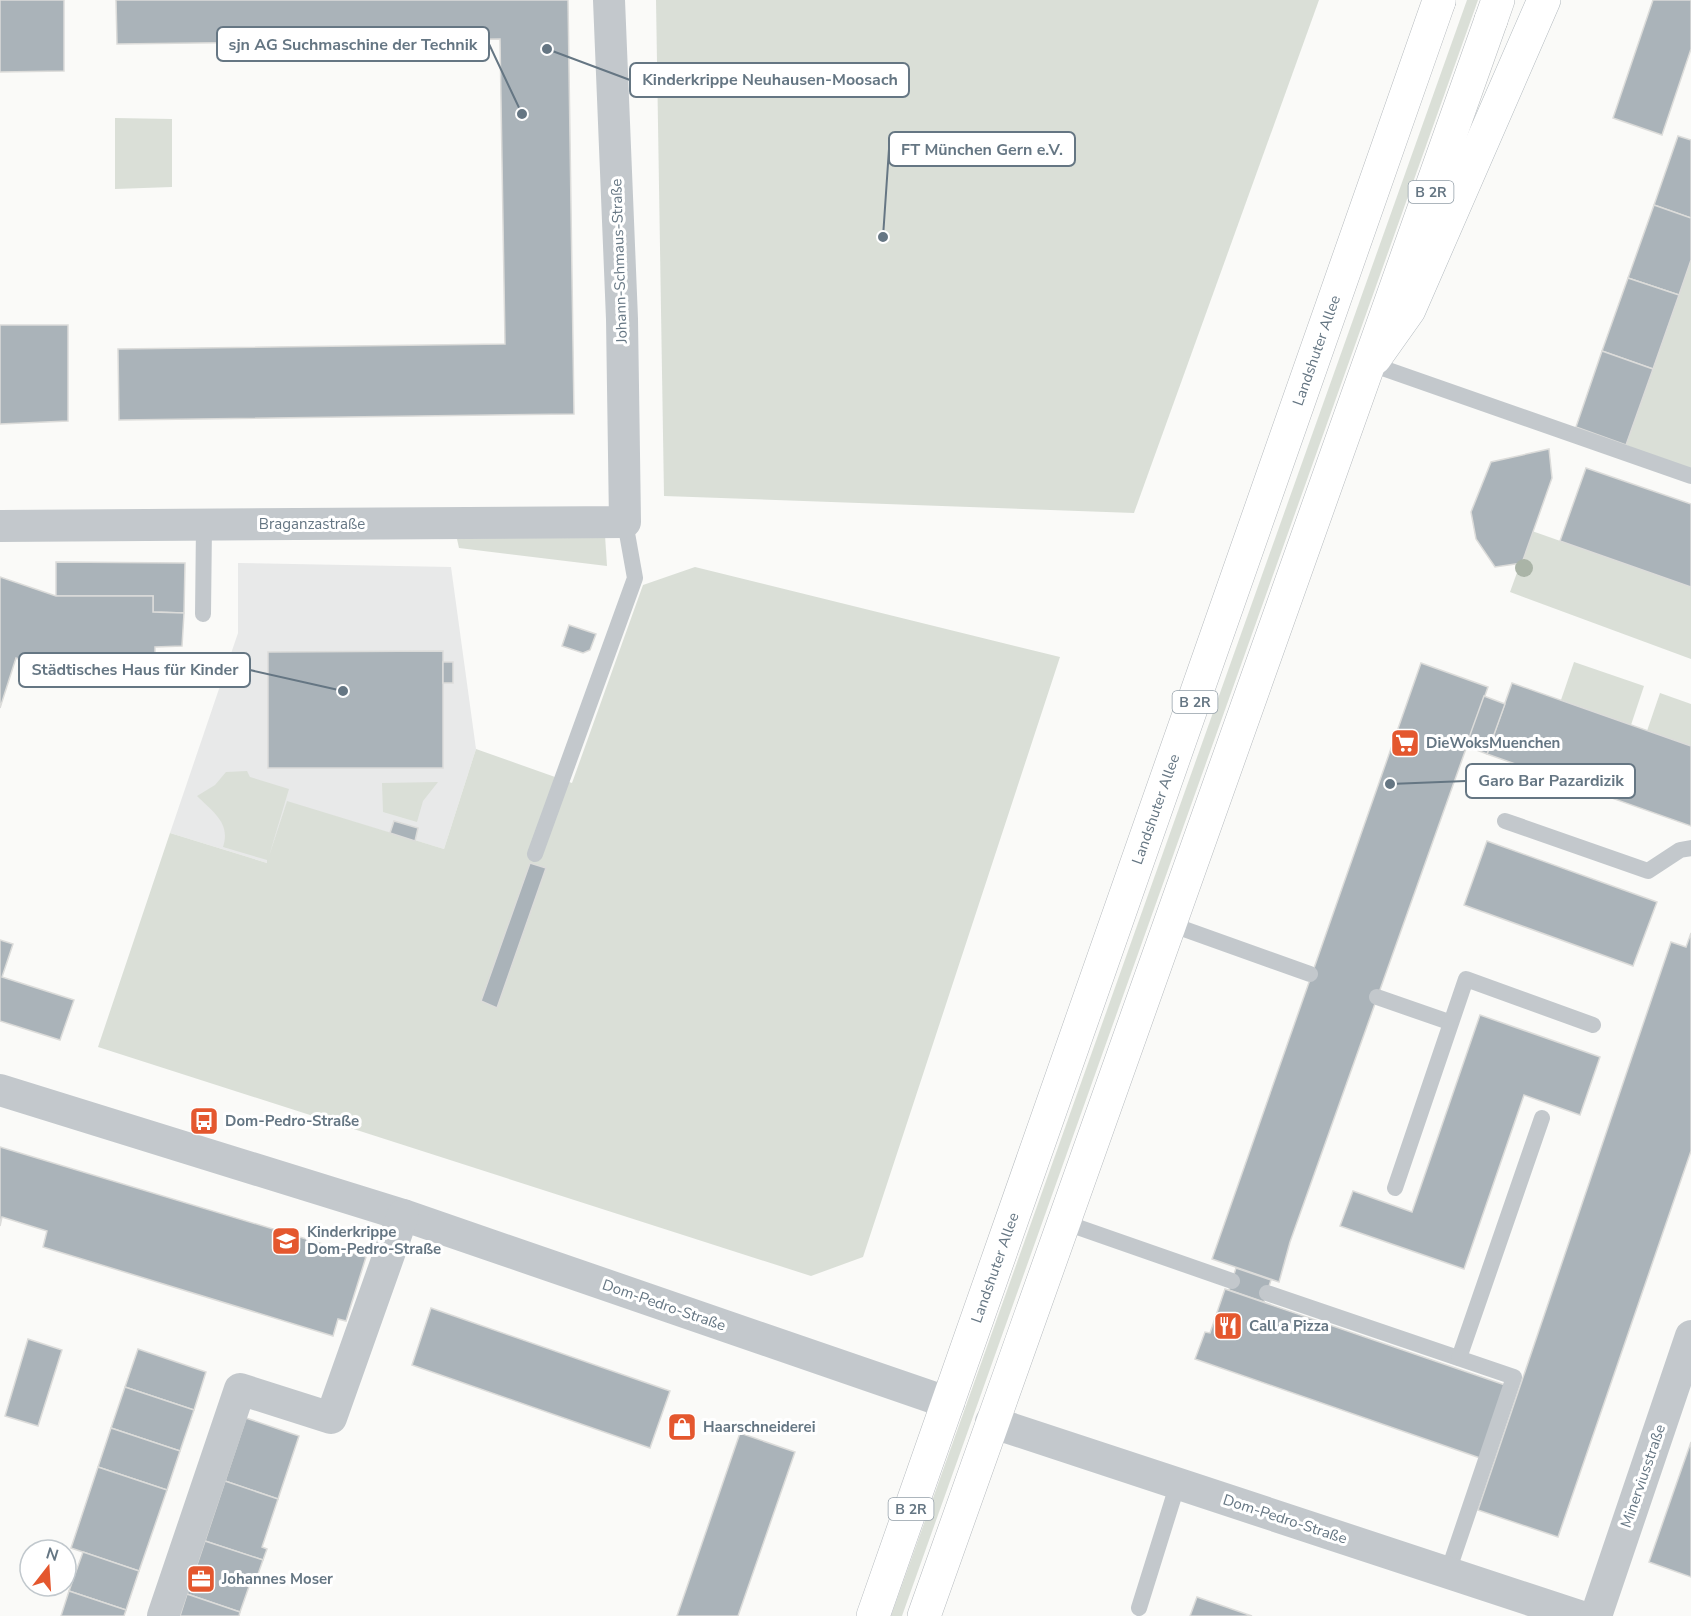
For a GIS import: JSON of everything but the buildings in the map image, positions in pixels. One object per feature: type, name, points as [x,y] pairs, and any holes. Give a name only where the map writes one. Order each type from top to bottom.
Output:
[{"type":"main road","name":"Landshuter Allee","points":[[873,1616],[1439,0]]},
{"type":"main road","points":[[1371,364],[1409,310],[1544,0]]},
{"type":"main road","name":"B 2R","points":[[924,1616],[991,1422],[1371,364],[1495,10]]},
{"type":"street","name":"Johann-Schmaus-Straße","points":[[609,0],[622,319],[625,522]]},
{"type":"street","name":"Braganzastraße","points":[[0,526],[625,522]]},
{"type":"street","name":"Dom-Pedro-Straße","points":[[0,1090],[403,1215],[949,1403]]},
{"type":"street","points":[[163,1616],[240,1389],[331,1418],[403,1215]]},
{"type":"street","name":"Minerviusstraße","points":[[1596,1616],[1691,1336]]},
{"type":"street","name":"Dom-Pedro-Straße","points":[[991,1422],[1448,1572],[1497,1603],[1579,1616]]},
{"type":"lane","points":[[1371,364],[1691,476]]},
{"type":"lane","points":[[535,854],[635,578],[625,522]]},
{"type":"lane","points":[[203,614],[204,525]]},
{"type":"lane","points":[[1505,821],[1648,871],[1680,850],[1691,848]]},
{"type":"lane","points":[[1170,924],[1310,974]]},
{"type":"lane","points":[[1395,1188],[1449,1022],[1466,979],[1593,1025]]},
{"type":"lane","points":[[1377,997],[1449,1022]]},
{"type":"lane","points":[[1459,1358],[1542,1118]]},
{"type":"lane","points":[[1063,1222],[1232,1281]]},
{"type":"lane","points":[[1267,1293],[1514,1377],[1448,1572]]},
{"type":"lane","points":[[1139,1608],[1178,1483]]},
{"type":"shaded area","points":[[656,0],[1319,0],[1134,513],[664,496]]},
{"type":"shaded area","points":[[1467,0],[1478,0],[902,1616],[891,1616]]},
{"type":"shaded area","points":[[115,118],[172,119],[172,187],[115,189]]},
{"type":"shaded area","points":[[1691,260],[1691,473],[1626,445]]},
{"type":"shaded area","points":[[1532,531],[1691,587],[1691,659],[1510,592]]},
{"type":"shaded area","points":[[605,535],[607,566],[459,548],[457,539]]},
{"type":"shaded area","points":[[238,563],[451,567],[476,749],[444,849],[287,802],[267,863],[170,833],[238,633]]},
{"type":"shaded area","points":[[695,567],[1060,657],[863,1257],[811,1276],[98,1047],[170,833],[267,863],[267,860],[223,847],[225,831],[223,825],[197,796],[215,785],[226,772],[247,771],[250,777],[289,789],[269,856],[287,801],[444,849],[476,749],[572,783],[643,585]]},
{"type":"shaded area","points":[[1574,662],[1644,686],[1631,725],[1561,700]]},
{"type":"shaded area","points":[[1660,693],[1691,704],[1691,746],[1647,731]]},
{"type":"shaded area","points":[[438,782],[423,801],[417,822],[383,812],[382,783]]},
{"type":"place","name":"Kinderkrippe Neuhausen-Moosach","points":[[547,49]]},
{"type":"place","name":"sjn AG Suchmaschine der Technik","points":[[522,114]]},
{"type":"place","name":"FT München Gern e.V.","points":[[883,237]]},
{"type":"place","name":"Städtisches Haus für Kinder","points":[[343,691]]},
{"type":"place","name":"DieWoksMuenchen","points":[[1405,743]]},
{"type":"place","name":"Garo Bar Pazardizik","points":[[1390,784]]},
{"type":"place","name":"Dom-Pedro-Straße","points":[[204,1121]]},
{"type":"place","name":"Kinderkrippe Dom-Pedro-Straße","points":[[286,1241]]},
{"type":"place","name":"Call a Pizza","points":[[1228,1326]]},
{"type":"place","name":"Haarschneiderei","points":[[682,1427]]},
{"type":"place","name":"Johannes Moser","points":[[201,1579]]}]
